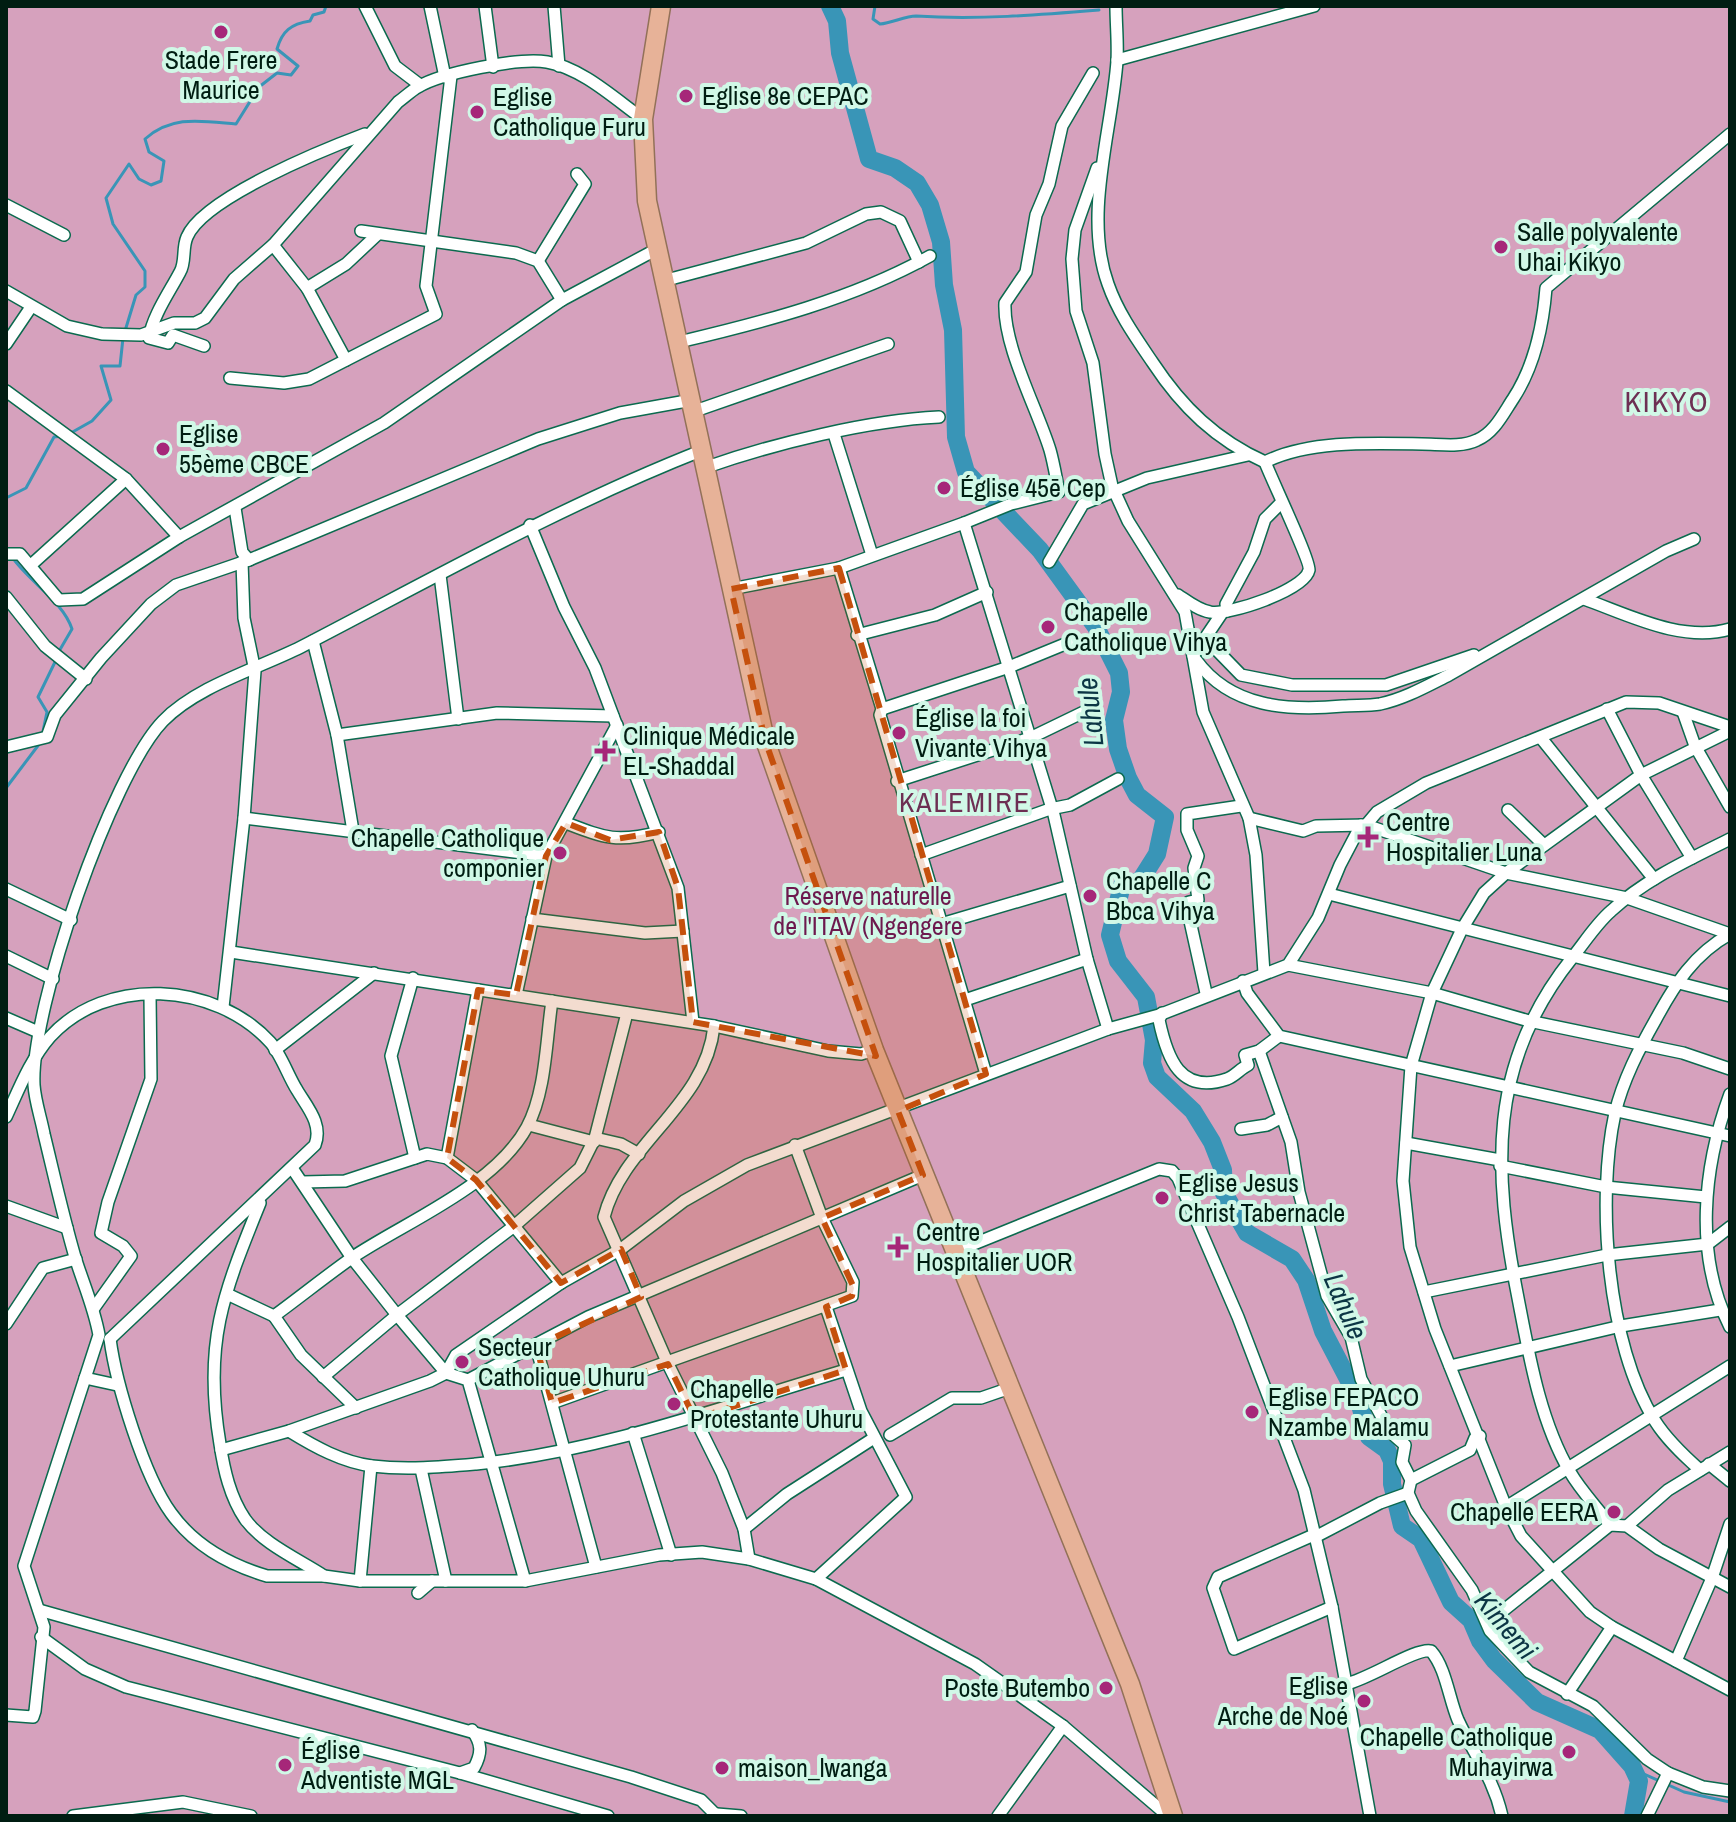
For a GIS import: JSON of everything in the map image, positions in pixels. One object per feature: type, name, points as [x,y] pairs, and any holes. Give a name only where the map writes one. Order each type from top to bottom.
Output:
[{"type":"highway","points":[[661,6],[643,119],[644,171],[663,281],[705,458],[765,740],[874,1050],[1130,1684],[1171,1816]]},
{"type":"street","points":[[365,6],[395,66],[420,85]]},
{"type":"street","points":[[230,378],[295,382],[320,375],[436,314],[426,286],[433,243],[448,77],[430,6]]},
{"type":"street","points":[[485,6],[493,67]]},
{"type":"street","points":[[554,6],[559,66]]},
{"type":"street","points":[[1116,6],[1117,60],[1102,156],[1102,261],[1123,318],[1167,385],[1221,439],[1265,462],[1284,453],[1343,446],[1463,444],[1476,441],[1490,432],[1520,388],[1530,365],[1544,311],[1546,288],[1730,134]]},
{"type":"street","points":[[1117,60],[1314,6]]},
{"type":"street","points":[[6,291],[67,326],[121,335],[150,333],[174,323],[185,325],[205,318],[234,279],[273,245],[369,133],[420,85],[448,77],[493,67],[545,62],[592,83],[643,119]]},
{"type":"street","points":[[731,589],[839,568],[1011,504],[1059,492],[1049,449],[1030,402],[1005,303],[1026,272],[1036,215],[1049,184],[1062,126],[1093,73]]},
{"type":"street","points":[[204,346],[173,335],[168,343],[149,338],[166,292],[182,269],[187,236],[198,222],[246,188],[369,133]]},
{"type":"street","points":[[1102,156],[1075,230],[1072,259],[1076,311],[1093,363],[1100,427],[1115,491],[1128,521],[1185,612],[1203,712],[1241,806],[1249,818],[1256,855],[1264,973]]},
{"type":"street","points":[[538,261],[585,184],[577,174]]},
{"type":"street","points":[[6,205],[64,235]]},
{"type":"street","points":[[663,281],[806,243],[851,220],[881,212],[900,221],[925,259],[825,301],[679,342]]},
{"type":"street","points":[[361,231],[516,253],[538,261],[562,300]]},
{"type":"street","points":[[307,288],[346,264],[378,234]]},
{"type":"street","points":[[273,245],[307,288],[346,360]]},
{"type":"street","points":[[10,553],[31,565],[53,596],[70,602],[83,599],[179,537],[384,423],[562,300],[657,249]]},
{"type":"street","points":[[6,344],[31,307]]},
{"type":"street","points":[[6,747],[47,737],[55,715],[135,621],[165,592],[538,439],[620,413],[693,405],[888,344]]},
{"type":"street","points":[[6,391],[63,436],[126,479],[179,537]]},
{"type":"street","points":[[939,417],[911,418],[705,458],[629,479],[530,525],[255,671],[199,693],[177,707],[148,739],[106,816],[36,1031],[34,1088],[76,1259],[104,1337],[117,1385],[170,1512],[202,1544],[235,1566],[267,1576],[324,1576],[360,1581],[525,1581],[671,1555],[702,1552],[749,1559],[816,1579],[975,1664],[1063,1726],[1171,1816]]},
{"type":"street","points":[[834,434],[872,555]]},
{"type":"street","points":[[1049,562],[1083,504],[1147,478],[1248,455]]},
{"type":"street","points":[[1177,595],[1207,612],[1224,612],[1275,596],[1305,580],[1310,569],[1306,551],[1280,504],[1265,462]]},
{"type":"street","points":[[31,565],[126,479]]},
{"type":"street","points":[[1193,656],[1224,612],[1254,552],[1265,519],[1280,504]]},
{"type":"street","points":[[235,508],[242,552],[249,560]]},
{"type":"street","points":[[964,523],[1030,738],[1108,1029]]},
{"type":"street","points":[[530,525],[615,721],[678,888],[693,1022]]},
{"type":"street","points":[[1193,656],[1220,686],[1269,706],[1302,710],[1391,700],[1415,692],[1666,551],[1694,539]]},
{"type":"street","points":[[223,1007],[244,818],[255,671],[244,618],[242,562],[249,560]]},
{"type":"street","points":[[839,568],[882,709],[880,715],[897,781],[986,1074]]},
{"type":"street","points":[[440,575],[458,719]]},
{"type":"street","points":[[857,635],[935,615],[987,592]]},
{"type":"street","points":[[6,597],[45,646],[86,679]]},
{"type":"street","points":[[1584,599],[1681,631],[1711,634],[1730,629]]},
{"type":"street","points":[[1205,638],[1241,675],[1292,685],[1341,687],[1386,685],[1498,647]]},
{"type":"street","points":[[313,641],[337,735],[353,831]]},
{"type":"street","points":[[882,709],[1009,667],[1070,642]]},
{"type":"street","points":[[1288,965],[1307,940],[1363,825],[1377,812],[1426,783],[1626,702],[1659,703],[1730,729]]},
{"type":"street","points":[[897,781],[1030,738],[1092,708]]},
{"type":"street","points":[[1607,709],[1641,775],[1692,858]]},
{"type":"street","points":[[337,735],[532,711],[615,721]]},
{"type":"street","points":[[1683,712],[1695,746],[1730,807]]},
{"type":"street","points":[[516,995],[546,856],[566,823],[615,721]]},
{"type":"street","points":[[1730,729],[1641,775],[1506,873],[1484,893],[1462,929],[1432,993],[1411,1066],[1403,1181],[1410,1247],[1424,1292],[1506,1507],[1521,1536],[1572,1595],[1612,1627],[1730,1690]]},
{"type":"street","points":[[1541,738],[1654,879]]},
{"type":"street","points":[[921,855],[1050,809],[1070,805],[1118,779]]},
{"type":"street","points":[[1206,993],[1188,912],[1189,902],[1198,900],[1194,868],[1198,856],[1187,830],[1187,814],[1241,806]]},
{"type":"street","points":[[1508,810],[1544,845]]},
{"type":"street","points":[[244,818],[546,856]]},
{"type":"street","points":[[1249,818],[1303,831],[1316,826],[1363,825],[1506,873],[1627,898],[1730,934],[1709,946],[1675,984],[1642,1043],[1616,1112],[1606,1187],[1607,1255],[1621,1326],[1628,1357],[1653,1417],[1679,1452],[1730,1481]]},
{"type":"street","points":[[566,823],[610,840],[625,841],[659,832]]},
{"type":"street","points":[[1610,1525],[1568,1469],[1550,1426],[1529,1347],[1513,1273],[1500,1163],[1502,1117],[1529,1021],[1573,956],[1611,911],[1627,898],[1654,879],[1730,839]]},
{"type":"street","points":[[941,924],[1070,886]]},
{"type":"street","points":[[6,889],[71,920]]},
{"type":"street","points":[[1329,894],[1730,996]]},
{"type":"street","points":[[532,919],[645,933],[683,931]]},
{"type":"street","points":[[231,952],[693,1022],[828,1051],[861,1054],[874,1050]]},
{"type":"street","points":[[6,956],[53,979]]},
{"type":"street","points":[[965,1000],[1087,959]]},
{"type":"street","points":[[221,1450],[289,1431],[446,1373],[456,1355],[561,1283],[621,1249],[684,1201],[747,1165],[795,1145],[898,1111],[986,1074],[1108,1029],[1160,1014],[1206,993],[1288,965],[1432,993],[1529,1021],[1642,1043],[1730,1069]]},
{"type":"street","points":[[275,1050],[374,973]]},
{"type":"street","points":[[413,978],[391,1056],[415,1158]]},
{"type":"street","points":[[1243,981],[1247,993],[1279,1036],[1509,1090],[1730,1136]]},
{"type":"street","points":[[447,1158],[478,990]]},
{"type":"street","points":[[6,1117],[34,1058],[52,1035],[90,1006],[117,997],[171,994],[223,1007],[269,1042],[315,1119],[319,1135],[315,1145],[262,1198],[104,1337],[85,1378],[24,1566],[44,1627],[33,1717],[6,1715]]},
{"type":"street","points":[[94,1308],[131,1256],[123,1246],[101,1233],[108,1202],[151,1079],[150,995]]},
{"type":"street","points":[[274,1316],[352,1258],[476,1180],[513,1148],[529,1125],[552,1001]]},
{"type":"street","points":[[323,1377],[397,1315],[513,1227],[580,1168],[594,1140],[627,1013]]},
{"type":"street","points":[[1160,1014],[1164,1046],[1171,1061],[1189,1080],[1199,1083],[1230,1078],[1248,1065],[1245,1055],[1259,1051],[1279,1036]]},
{"type":"street","points":[[6,1018],[36,1031]]},
{"type":"street","points":[[714,1026],[707,1058],[695,1085],[639,1154],[609,1198],[604,1217],[621,1249],[668,1364],[722,1473],[744,1529],[749,1559]]},
{"type":"street","points":[[1259,1051],[1282,1117],[1327,1296],[1351,1337],[1361,1379],[1390,1432],[1405,1445],[1402,1462],[1411,1480],[1408,1493],[1489,1622],[1490,1631],[1529,1672],[1608,1717],[1647,1759],[1668,1773],[1703,1787],[1730,1791]]},
{"type":"street","points":[[6,1080],[20,1086]]},
{"type":"street","points":[[1450,1366],[1621,1326],[1726,1318],[1708,1244],[1706,1197],[1715,1134],[1730,1094]]},
{"type":"street","points":[[1241,1129],[1267,1125],[1282,1117]]},
{"type":"street","points":[[529,1125],[621,1144],[639,1154]]},
{"type":"street","points":[[1406,1143],[1606,1187],[1706,1197]]},
{"type":"street","points":[[552,1403],[852,1296],[854,1288],[822,1218],[795,1145]]},
{"type":"street","points":[[303,1182],[345,1181],[427,1154],[447,1158],[476,1180],[561,1283]]},
{"type":"street","points":[[292,1168],[352,1258],[397,1315],[446,1373],[468,1380],[588,1317],[923,1175]]},
{"type":"street","points":[[954,1252],[1159,1169],[1172,1171],[1178,1178],[1283,1430],[1317,1535],[1370,1816]]},
{"type":"street","points":[[262,1198],[227,1294],[213,1344],[212,1370],[223,1467],[246,1519],[263,1537],[324,1576]]},
{"type":"street","points":[[6,1206],[67,1228]]},
{"type":"street","points":[[1424,1292],[1607,1255],[1708,1244],[1730,1227]]},
{"type":"street","points":[[6,1324],[43,1268],[76,1259]]},
{"type":"street","points":[[227,1294],[274,1316],[301,1355],[356,1408]]},
{"type":"street","points":[[816,1579],[906,1497],[874,1438],[846,1370],[826,1307]]},
{"type":"street","points":[[536,1346],[564,1451],[583,1507],[596,1567]]},
{"type":"street","points":[[1506,1507],[1730,1366]]},
{"type":"street","points":[[289,1431],[339,1458],[371,1466],[421,1469],[491,1463],[564,1451],[695,1419],[846,1370]]},
{"type":"street","points":[[85,1378],[117,1385]]},
{"type":"street","points":[[468,1380],[525,1581]]},
{"type":"street","points":[[890,1435],[952,1398],[981,1398],[1010,1388]]},
{"type":"street","points":[[633,1433],[671,1555]]},
{"type":"street","points":[[1411,1480],[1470,1450],[1475,1438],[1480,1436]]},
{"type":"street","points":[[744,1529],[787,1494],[874,1438]]},
{"type":"street","points":[[1627,1526],[1668,1490],[1730,1452]]},
{"type":"street","points":[[360,1581],[371,1466]]},
{"type":"street","points":[[421,1469],[446,1581]]},
{"type":"street","points":[[1332,1607],[1234,1649],[1213,1588],[1218,1577],[1408,1493]]},
{"type":"street","points":[[1676,1661],[1712,1578],[1730,1524]]},
{"type":"street","points":[[1489,1622],[1610,1525],[1627,1526],[1659,1549],[1730,1587]]},
{"type":"street","points":[[418,1593],[432,1581]]},
{"type":"street","points":[[39,1610],[472,1730],[701,1800],[717,1815],[741,1816]]},
{"type":"street","points":[[1567,1694],[1612,1627]]},
{"type":"street","points":[[41,1637],[85,1669],[126,1687],[460,1773],[606,1816]]},
{"type":"street","points":[[1346,1684],[1366,1680],[1420,1650],[1431,1651],[1439,1661],[1460,1723],[1489,1774],[1502,1816]]},
{"type":"street","points":[[998,1816],[1063,1726]]},
{"type":"street","points":[[460,1773],[474,1768],[480,1757],[481,1745],[472,1730]]},
{"type":"street","points":[[1647,1816],[1668,1773]]},
{"type":"street","points":[[73,1816],[166,1810],[183,1802],[251,1816]]},
{"type":"highlighted area","points":[[839,568],[986,1074],[898,1111],[923,1175],[822,1218],[854,1288],[852,1296],[826,1307],[846,1370],[695,1419],[668,1364],[552,1403],[536,1346],[641,1297],[621,1249],[561,1283],[476,1180],[447,1158],[478,990],[516,995],[546,856],[566,823],[610,840],[659,832],[678,888],[693,1022],[876,1056],[765,740],[731,589]]},
{"type":"green space","name":"Réserve naturelle de l'ITAV (Ngengere","points":[[6,6],[1730,6],[1730,1816],[6,1816]]},
{"type":"waterway","points":[[125,331],[136,295],[145,287],[145,271],[113,224],[106,198],[129,164],[139,179],[151,185],[161,181],[164,161],[149,152],[145,139],[155,131],[188,121],[236,124],[259,87],[277,73],[291,75],[298,66],[277,49],[285,33],[293,26],[310,21],[313,15],[324,12],[326,6]]},
{"type":"waterway","name":"Lahule","points":[[830,6],[837,21],[840,53],[869,159],[895,168],[917,183],[930,205],[941,242],[944,285],[953,330],[956,437],[966,472],[1040,550],[1096,627],[1119,673],[1121,692],[1114,720],[1118,749],[1128,778],[1137,795],[1165,817],[1157,854],[1140,881],[1122,885],[1110,935],[1118,961],[1146,997],[1154,1040],[1152,1063],[1157,1077],[1193,1111],[1212,1142],[1223,1170],[1224,1193],[1247,1233],[1292,1259],[1306,1280],[1323,1331],[1358,1398],[1369,1437],[1387,1450],[1392,1461],[1392,1484],[1402,1526],[1421,1539],[1451,1602],[1471,1620],[1480,1641],[1494,1660],[1537,1702],[1600,1730],[1632,1766],[1639,1781],[1633,1816]]},
{"type":"waterway","points":[[847,6],[854,6]]},
{"type":"waterway","points":[[875,6],[873,19],[880,24],[916,16],[985,17],[1099,10]]},
{"type":"waterway","points":[[69,434],[92,421],[111,400],[101,366],[120,366],[123,338]]},
{"type":"waterway","points":[[6,498],[26,488],[54,437],[62,436]]},
{"type":"waterway","points":[[12,557],[68,619],[72,629],[58,653]]},
{"type":"waterway","points":[[42,736],[47,712],[38,697],[56,660]]},
{"type":"waterway","points":[[6,788],[40,743]]},
{"type":"waterway","points":[[1635,1770],[1684,1792],[1730,1802]]},
{"type":"place","name":"Stade Frere Maurice","points":[[221,32]]},
{"type":"place","name":"Eglise 8e CEPAC","points":[[686,96]]},
{"type":"place","name":"Eglise Catholique Furu","points":[[477,112]]},
{"type":"place","name":"Salle polyvalente Uhai Kikyo","points":[[1501,247]]},
{"type":"place","name":"Eglise 55ème CBCE","points":[[163,449]]},
{"type":"place","name":"Église 45ē Cep","points":[[944,488]]},
{"type":"place","name":"Chapelle Catholique Vihya","points":[[1048,627]]},
{"type":"place","name":"Église la foi Vivante Vihya","points":[[899,733]]},
{"type":"place","name":"Clinique Médicale EL-Shaddal","points":[[605,751]]},
{"type":"place","name":"Centre Hospitalier Luna","points":[[1368,837]]},
{"type":"place","name":"Chapelle Catholique componier","points":[[560,853]]},
{"type":"place","name":"Chapelle C Bbca Vihya","points":[[1090,896]]},
{"type":"place","name":"Eglise Jesus Christ Tabernacle","points":[[1162,1198]]},
{"type":"place","name":"Centre Hospitalier UOR","points":[[898,1247]]},
{"type":"place","name":"Secteur Catholique Uhuru","points":[[462,1362]]},
{"type":"place","name":"Chapelle Protestante Uhuru","points":[[674,1404]]},
{"type":"place","name":"Eglise FEPACO Nzambe Malamu","points":[[1252,1412]]},
{"type":"place","name":"Chapelle EERA","points":[[1614,1512]]},
{"type":"place","name":"Poste Butembo","points":[[1106,1688]]},
{"type":"place","name":"Eglise Arche de Noé","points":[[1364,1701]]},
{"type":"place","name":"Chapelle Catholique Muhayirwa","points":[[1569,1752]]},
{"type":"place","name":"Église Adventiste MGL","points":[[285,1765]]},
{"type":"place","name":"maison_lwanga","points":[[722,1768]]},
{"type":"district","name":"KIKYO","points":[[1667,402]]},
{"type":"district","name":"KALEMIRE","points":[[965,802]]},
{"type":"water label","name":"Kimemi","points":[[1506,1625]]}]
